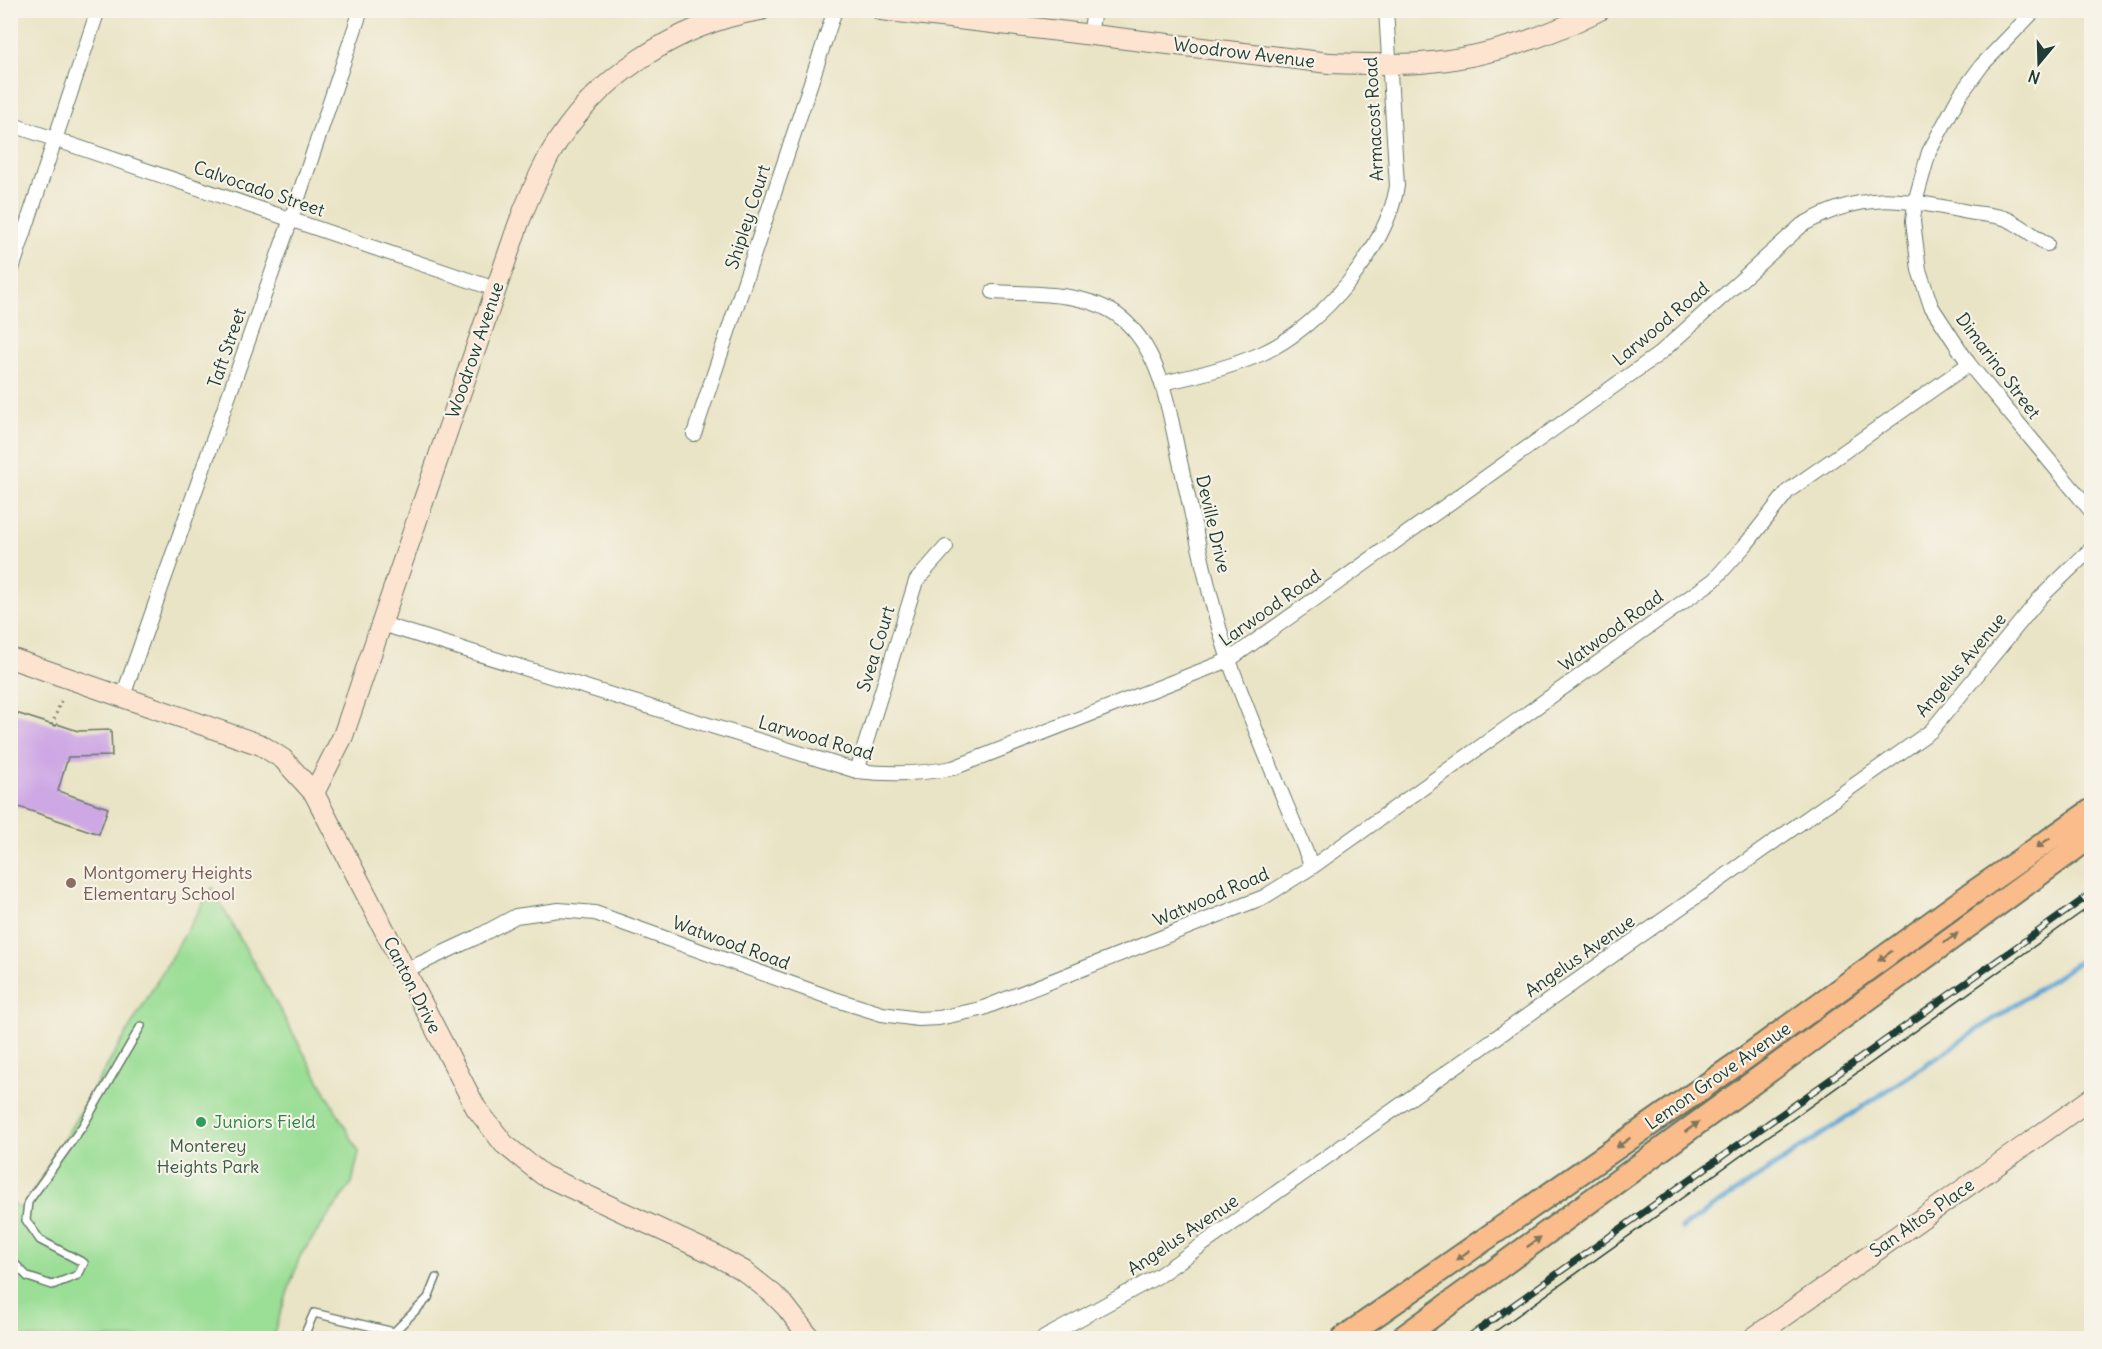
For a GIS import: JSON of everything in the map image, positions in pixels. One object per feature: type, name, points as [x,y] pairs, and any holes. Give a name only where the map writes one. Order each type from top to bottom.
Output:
[{"type":"main road","name":"Lemon Grove Avenue","points":[[1343,1338],[1731,1068],[2091,810]]},
{"type":"main road","name":"Lemon Grove Avenue","points":[[1402,1338],[2091,836]]},
{"type":"street","points":[[10,275],[98,10]]},
{"type":"street","name":"Taft Street","points":[[123,696],[291,219],[361,10]]},
{"type":"street","name":"Woodrow Avenue","points":[[314,793],[343,736],[495,289],[529,195],[551,152],[584,108],[626,70],[673,40],[725,18],[761,10]]},
{"type":"street","name":"Shipley Court","points":[[694,434],[835,10]]},
{"type":"street","name":"Woodrow Avenue","points":[[881,10],[1329,63],[1389,64],[1451,60],[1501,50],[1540,38],[1600,10]]},
{"type":"street","points":[[1090,35],[1094,10]]},
{"type":"street","name":"Armacost Road","points":[[1162,384],[1192,377],[1265,352],[1308,325],[1331,302],[1370,254],[1391,213],[1397,186],[1386,10]]},
{"type":"street","name":"Dimarino Street","points":[[2035,10],[1982,65],[1960,95],[1929,152],[1915,202],[1913,221],[1919,270],[1931,306],[1970,364],[2091,512]]},
{"type":"street","name":"Calvocado Street","points":[[10,124],[495,289]]},
{"type":"street","name":"Larwood Road","points":[[382,624],[857,771],[878,774],[921,774],[953,768],[1229,660],[1659,354],[1802,225],[1825,212],[1860,202],[1886,199],[1915,202],[2005,218],[2048,244]]},
{"type":"street","name":"Deville Drive","points":[[993,292],[1088,301],[1114,313],[1142,339],[1162,384],[1213,605],[1229,660],[1312,867]]},
{"type":"street","name":"Watwood Road","points":[[404,972],[516,916],[559,910],[595,913],[882,1014],[939,1018],[981,1009],[1239,908],[1264,897],[1312,867],[1714,580],[1788,491],[1970,364]]},
{"type":"street","name":"Svea Court","points":[[857,771],[916,581],[946,547]]},
{"type":"street","name":"Angelus Avenue","points":[[1044,1338],[1158,1276],[1931,731],[2042,597],[2091,548]]},
{"type":"street","name":"Canton Drive","points":[[10,658],[261,745],[283,759],[314,793],[404,972],[476,1108],[494,1133],[516,1156],[543,1175],[711,1253],[744,1271],[775,1296],[810,1338]]},
{"type":"street","name":"San Altos Place","points":[[1753,1338],[2091,1099]]},
{"type":"lane","points":[[10,1259],[28,1277],[52,1285],[78,1275],[84,1263],[40,1240],[26,1220],[28,1202],[82,1127],[141,1026]]},
{"type":"lane","points":[[303,1338],[314,1313],[394,1332],[428,1299],[436,1278]]},
{"type":"path","points":[[52,725],[62,698]]},
{"type":"green space","name":"Monterey Heights Park","points":[[212,888],[359,1152],[352,1183],[300,1256],[272,1338],[11,1338],[10,1203],[23,1209]]},
{"type":"building","points":[[10,711],[78,731],[111,730],[112,756],[68,757],[58,791],[108,808],[99,834],[10,804]]},
{"type":"waterway","points":[[1682,1228],[2092,953]]},
{"type":"tram line","points":[[1486,1338],[2092,905]]},
{"type":"railway","points":[[1467,1338],[2092,893]]},
{"type":"place","name":"Montgomery Heights Elementary School","points":[[71,883]]},
{"type":"place","name":"Juniors Field","points":[[201,1122]]}]
